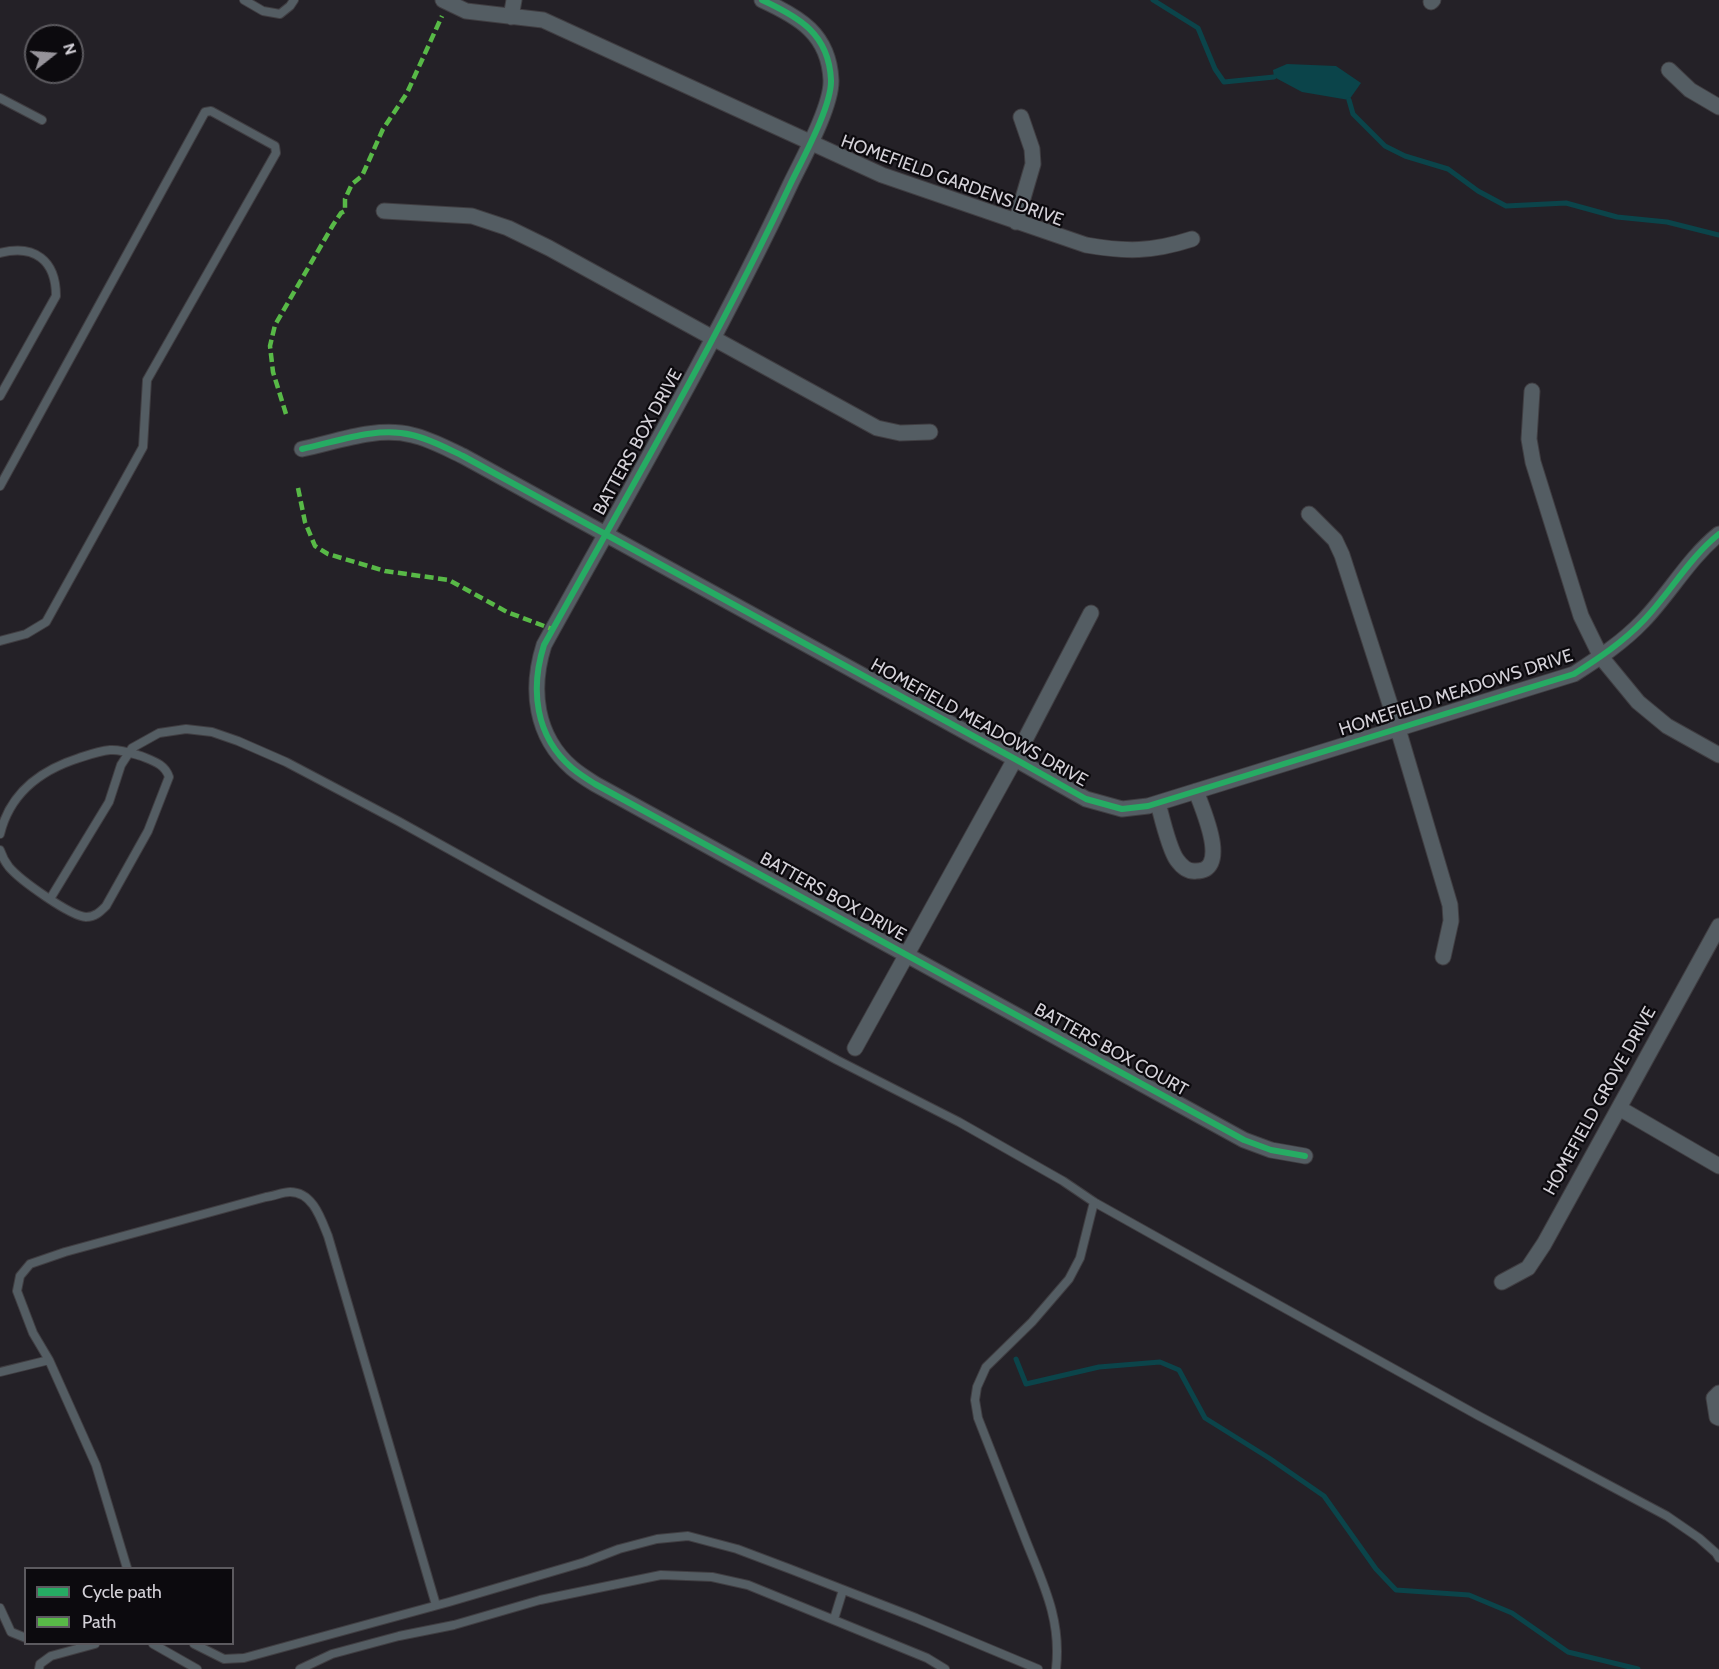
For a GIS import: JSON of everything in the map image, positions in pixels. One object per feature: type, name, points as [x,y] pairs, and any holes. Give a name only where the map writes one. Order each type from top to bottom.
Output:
[{"type":"street","name":"HOMEFIELD GARDENS DRIVE","points":[[443,0],[466,11],[543,20],[882,175],[1086,245],[1114,250],[1145,251],[1173,246],[1192,239]]},
{"type":"street","points":[[511,17],[514,0]]},
{"type":"street","name":"BATTERS BOX DRIVE","points":[[762,0],[790,13],[810,27],[829,65],[830,97],[753,264],[544,645],[537,666],[536,695],[542,723],[555,749],[572,768],[595,784],[908,955]]},
{"type":"street","points":[[1669,70],[1690,90],[1719,107]]},
{"type":"street","points":[[1016,222],[1033,164],[1032,149],[1021,117]]},
{"type":"street","points":[[384,211],[472,216],[508,228],[549,248],[877,428],[900,433],[930,432]]},
{"type":"street","points":[[1532,391],[1529,439],[1533,462],[1581,616],[1601,657],[1638,702],[1667,726],[1719,755]]},
{"type":"street","name":"HOMEFIELD MEADOWS DRIVE","points":[[302,449],[381,432],[409,434],[432,441],[1086,800],[1122,808],[1158,803],[1574,674],[1601,657],[1630,634],[1706,544],[1719,534]]},
{"type":"street","points":[[1309,514],[1335,540],[1342,555],[1398,729],[1450,905],[1451,921],[1443,957]]},
{"type":"street","points":[[855,1048],[1015,759],[1091,613]]},
{"type":"street","points":[[1158,803],[1176,859],[1186,870],[1197,872],[1206,870],[1213,862],[1214,848],[1196,791]]},
{"type":"street","name":"HOMEFIELD GROVE DRIVE","points":[[1503,1282],[1528,1268],[1544,1244],[1719,926]]},
{"type":"street","name":"BATTERS BOX COURT","points":[[908,955],[1244,1140],[1270,1150],[1305,1156]]},
{"type":"street","points":[[1619,1108],[1719,1166]]},
{"type":"street","points":[[1719,1393],[1714,1398],[1719,1418]]},
{"type":"lane","points":[[244,0],[263,11],[280,14],[294,0]]},
{"type":"lane","points":[[0,98],[42,120]]},
{"type":"lane","points":[[0,486],[204,112],[211,111],[275,146],[276,153],[147,380],[143,447],[46,622],[26,634],[0,641]]},
{"type":"lane","points":[[0,253],[15,249],[32,252],[46,263],[56,281],[56,296],[0,396]]},
{"type":"lane","points":[[50,899],[109,802],[121,765],[132,748],[159,733],[186,729],[212,732],[238,741],[286,762],[398,821],[837,1060],[959,1122],[1063,1181],[1094,1202],[1479,1416],[1667,1516],[1699,1538],[1719,1558]]},
{"type":"lane","points":[[0,834],[3,822],[15,798],[37,777],[58,765],[90,754],[110,750],[129,753],[163,765],[169,777],[148,831],[106,906],[98,915],[88,917],[77,915],[50,899],[8,866],[0,850]]},
{"type":"lane","points":[[126,1567],[96,1466],[49,1360],[33,1333],[17,1291],[20,1276],[30,1264],[65,1252],[291,1192],[307,1198],[318,1212],[328,1236],[436,1605]]},
{"type":"lane","points":[[1056,1669],[1057,1632],[1053,1612],[1043,1581],[978,1418],[975,1400],[977,1387],[986,1367],[1032,1322],[1069,1279],[1080,1258],[1094,1202]]},
{"type":"lane","points":[[0,1371],[49,1360]]},
{"type":"lane","points":[[196,1645],[224,1659],[244,1658],[585,1562],[619,1549],[657,1539],[688,1536],[737,1549],[1038,1669]]},
{"type":"lane","points":[[300,1669],[332,1654],[399,1636],[454,1625],[540,1600],[662,1575],[712,1577],[748,1585],[927,1658],[945,1669]]},
{"type":"lane","points":[[834,1619],[843,1590]]},
{"type":"lane","points":[[0,1608],[11,1632],[24,1637]]},
{"type":"lane","points":[[39,1669],[40,1664],[51,1656],[90,1645]]},
{"type":"lane","points":[[155,1645],[197,1669]]},
{"type":"water","points":[[1287,64],[1336,66],[1361,83],[1349,100],[1302,92],[1274,77],[1273,70]]},
{"type":"waterway","points":[[1153,0],[1198,28],[1215,69],[1224,82],[1274,77]]},
{"type":"waterway","points":[[1349,100],[1353,114],[1385,146],[1405,156],[1448,169],[1478,191],[1506,206],[1566,203],[1617,217],[1667,222],[1719,235]]},
{"type":"waterway","points":[[1016,1359],[1026,1384],[1099,1367],[1160,1362],[1179,1370],[1205,1418],[1324,1496],[1376,1569],[1396,1590],[1469,1595],[1512,1613],[1568,1652],[1638,1669]]},
{"type":"marked path","points":[[286,414],[273,372],[270,346],[275,325],[333,225],[345,211],[345,199],[352,184],[362,176],[383,129],[407,93],[442,16]]},
{"type":"marked path","points":[[298,488],[305,522],[315,546],[328,554],[385,571],[449,580],[507,612],[552,629]]},
{"type":"cycle path","points":[[762,0],[800,21],[810,29],[825,50],[831,80],[827,104],[809,148],[732,302],[544,645],[537,678],[537,695],[543,727],[560,755],[572,768],[595,784],[1244,1140],[1271,1150],[1305,1156]]},
{"type":"cycle path","points":[[302,449],[384,432],[412,435],[438,444],[1086,799],[1122,809],[1148,806],[1574,674],[1635,629],[1698,554],[1719,534]]}]
